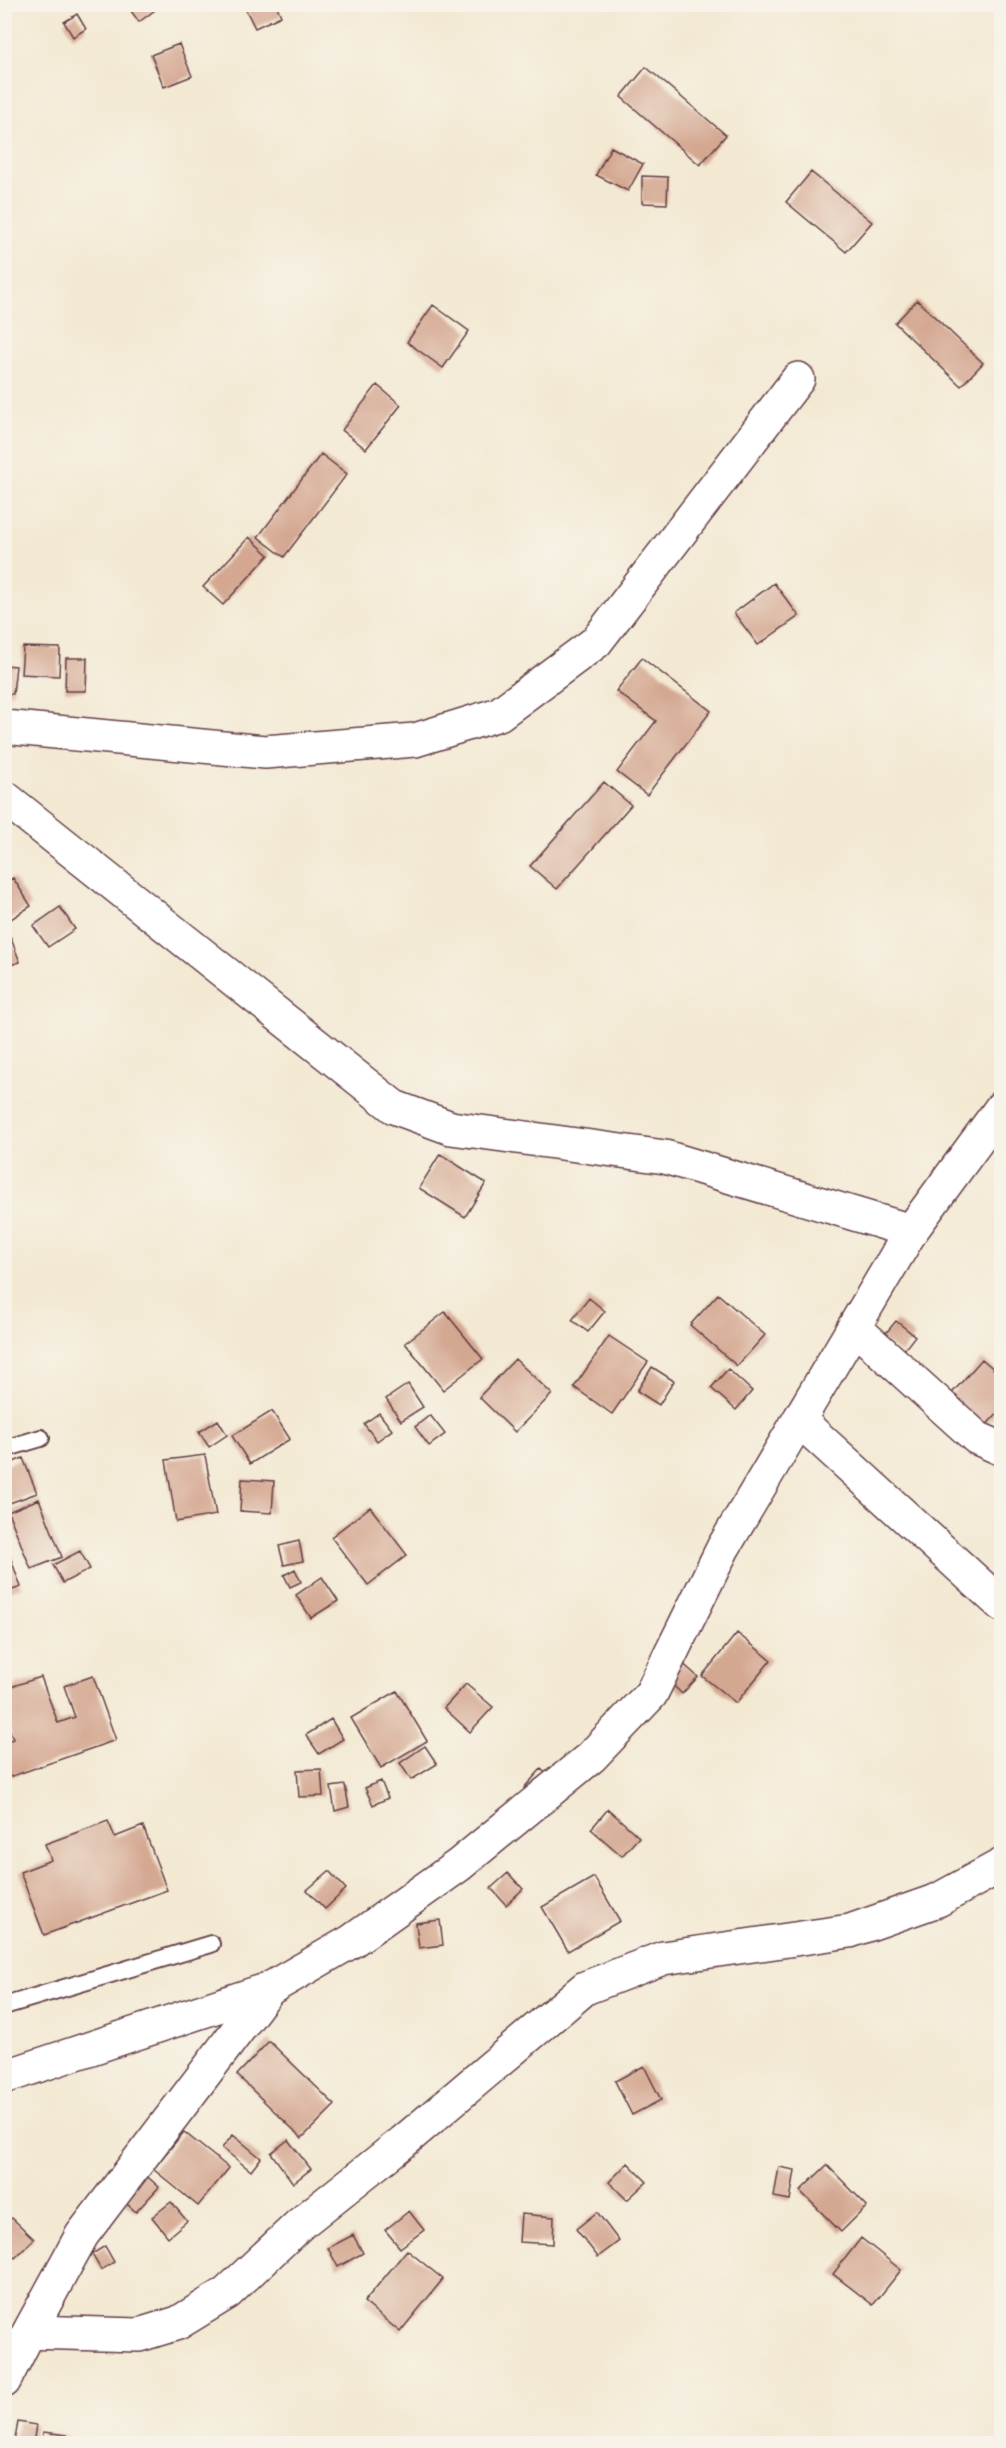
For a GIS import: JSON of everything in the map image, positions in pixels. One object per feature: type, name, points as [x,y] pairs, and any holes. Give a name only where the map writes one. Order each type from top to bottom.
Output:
[{"type":"street","points":[[4,727],[265,752],[414,740],[499,714],[596,642],[798,378]]},
{"type":"street","points":[[4,797],[394,1107],[451,1128],[665,1157],[911,1231]]},
{"type":"street","points":[[4,2077],[268,1989],[352,1941],[459,1865],[591,1757],[651,1694],[723,1548],[911,1231],[1002,1107]]},
{"type":"street","points":[[854,1327],[977,1438],[1002,1449]]},
{"type":"street","points":[[800,1420],[1002,1605]]},
{"type":"street","points":[[29,2332],[139,2335],[178,2323],[227,2293],[300,2224],[403,2142],[585,1988],[663,1958],[850,1931],[938,1900],[1002,1865]]},
{"type":"street","points":[[4,2381],[82,2235],[268,1989]]},
{"type":"lane","points":[[4,1449],[41,1438]]},
{"type":"lane","points":[[6,2002],[212,1944]]},
{"type":"building","points":[[126,4],[163,4],[139,22]]},
{"type":"building","points":[[247,4],[276,4],[281,16],[255,28],[244,6]]},
{"type":"building","points":[[77,14],[86,29],[73,37],[64,22]]},
{"type":"building","points":[[179,44],[192,76],[164,87],[151,55]]},
{"type":"building","points":[[646,67],[726,135],[700,165],[621,97]]},
{"type":"building","points":[[611,147],[643,164],[628,191],[596,175]]},
{"type":"building","points":[[811,172],[872,222],[846,252],[786,202]]},
{"type":"building","points":[[642,176],[668,177],[667,204],[642,203]]},
{"type":"building","points":[[917,300],[983,363],[961,386],[895,323]]},
{"type":"building","points":[[433,305],[469,331],[443,368],[407,342]]},
{"type":"building","points":[[377,385],[401,405],[366,449],[342,430]]},
{"type":"building","points":[[321,454],[347,474],[284,557],[258,537]]},
{"type":"building","points":[[249,537],[269,555],[223,605],[203,587]]},
{"type":"building","points":[[774,583],[799,616],[758,645],[734,613]]},
{"type":"building","points":[[23,647],[60,648],[59,676],[21,674]]},
{"type":"building","points":[[66,658],[87,658],[86,691],[65,691]]},
{"type":"building","points":[[642,658],[711,711],[647,795],[617,772],[656,721],[616,691]]},
{"type":"building","points":[[4,665],[16,666],[13,694],[4,693]]},
{"type":"building","points":[[604,782],[631,805],[557,889],[530,866]]},
{"type":"building","points":[[13,878],[31,906],[8,921],[4,915],[4,883]]},
{"type":"building","points":[[60,907],[75,929],[48,947],[33,926]]},
{"type":"building","points":[[10,936],[20,962],[4,967],[4,937]]},
{"type":"building","points":[[440,1154],[486,1183],[465,1217],[419,1188]]},
{"type":"building","points":[[718,1294],[765,1335],[737,1366],[690,1325]]},
{"type":"building","points":[[589,1298],[605,1311],[588,1332],[572,1320]]},
{"type":"building","points":[[445,1312],[483,1359],[443,1390],[405,1343]]},
{"type":"building","points":[[896,1321],[915,1336],[901,1354],[881,1339]]},
{"type":"building","points":[[609,1336],[648,1362],[612,1414],[574,1387]]},
{"type":"building","points":[[515,1359],[552,1394],[515,1432],[479,1397]]},
{"type":"building","points":[[982,1359],[1002,1376],[1002,1408],[981,1431],[946,1400]]},
{"type":"building","points":[[652,1367],[674,1381],[659,1405],[637,1391]]},
{"type":"building","points":[[728,1369],[752,1391],[736,1410],[711,1388]]},
{"type":"building","points":[[408,1384],[423,1407],[401,1421],[386,1399]]},
{"type":"building","points":[[272,1411],[290,1439],[250,1464],[232,1436]]},
{"type":"building","points":[[379,1413],[392,1430],[377,1441],[364,1424]]},
{"type":"building","points":[[430,1415],[445,1434],[429,1446],[415,1427]]},
{"type":"building","points":[[218,1420],[227,1435],[209,1447],[199,1432]]},
{"type":"building","points":[[205,1455],[216,1515],[176,1522],[166,1460]]},
{"type":"building","points":[[23,1458],[37,1493],[7,1504],[4,1498],[4,1466]]},
{"type":"building","points":[[242,1479],[274,1481],[272,1513],[240,1511]]},
{"type":"building","points":[[39,1499],[62,1557],[31,1569],[8,1512]]},
{"type":"building","points":[[370,1507],[407,1555],[368,1585],[331,1537]]},
{"type":"building","points":[[4,1540],[21,1587],[4,1593]]},
{"type":"building","points":[[299,1541],[303,1561],[284,1565],[279,1546]]},
{"type":"building","points":[[80,1551],[90,1569],[63,1583],[53,1565]]},
{"type":"building","points":[[295,1569],[301,1582],[290,1587],[284,1575]]},
{"type":"building","points":[[322,1577],[338,1601],[311,1618],[296,1595]]},
{"type":"building","points":[[737,1633],[771,1660],[736,1703],[702,1676]]},
{"type":"building","points":[[679,1660],[698,1677],[682,1694],[664,1676]]},
{"type":"building","points":[[93,1676],[116,1740],[4,1779],[4,1742],[13,1739],[4,1715],[4,1689],[41,1677],[58,1723],[75,1717],[64,1686]]},
{"type":"building","points":[[466,1684],[493,1707],[470,1732],[444,1708]]},
{"type":"building","points":[[397,1691],[427,1741],[381,1768],[351,1718]]},
{"type":"building","points":[[331,1719],[343,1739],[319,1754],[306,1735]]},
{"type":"building","points":[[425,1746],[437,1764],[411,1780],[400,1763]]},
{"type":"building","points":[[321,1769],[323,1796],[299,1797],[297,1770]]},
{"type":"building","points":[[541,1769],[555,1782],[538,1801],[524,1788]]},
{"type":"building","points":[[381,1781],[388,1798],[373,1805],[365,1788]]},
{"type":"building","points":[[345,1785],[349,1807],[335,1811],[331,1787]]},
{"type":"building","points":[[608,1809],[639,1837],[622,1856],[591,1829]]},
{"type":"building","points":[[108,1821],[115,1837],[143,1826],[167,1890],[44,1935],[20,1872],[51,1860],[45,1844]]},
{"type":"building","points":[[329,1871],[346,1889],[325,1909],[307,1890]]},
{"type":"building","points":[[508,1873],[523,1889],[506,1905],[491,1888]]},
{"type":"building","points":[[594,1877],[620,1921],[568,1951],[542,1907]]},
{"type":"building","points":[[440,1920],[443,1945],[419,1948],[416,1923]]},
{"type":"building","points":[[269,2041],[335,2105],[302,2138],[237,2075]]},
{"type":"building","points":[[644,2066],[661,2100],[632,2115],[615,2081]]},
{"type":"building","points":[[184,2132],[229,2168],[198,2206],[153,2169]]},
{"type":"building","points":[[233,2135],[261,2158],[251,2171],[222,2148]]},
{"type":"building","points":[[288,2140],[311,2169],[293,2183],[271,2153]]},
{"type":"building","points":[[628,2163],[647,2182],[627,2200],[609,2182]]},
{"type":"building","points":[[827,2165],[867,2206],[841,2232],[800,2191]]},
{"type":"building","points":[[779,2167],[795,2170],[790,2200],[774,2197]]},
{"type":"building","points":[[142,2172],[159,2187],[136,2212],[119,2197]]},
{"type":"building","points":[[171,2202],[187,2221],[168,2237],[152,2217]]},
{"type":"building","points":[[409,2211],[424,2230],[400,2248],[385,2230]]},
{"type":"building","points":[[597,2212],[619,2241],[598,2257],[576,2229]]},
{"type":"building","points":[[521,2214],[554,2217],[553,2244],[519,2242]]},
{"type":"building","points":[[12,2218],[34,2239],[15,2258],[4,2248],[4,2225]]},
{"type":"building","points":[[353,2235],[363,2253],[338,2267],[328,2248]]},
{"type":"building","points":[[861,2238],[901,2270],[873,2305],[833,2274]]},
{"type":"building","points":[[105,2246],[114,2262],[101,2270],[92,2254]]},
{"type":"building","points":[[407,2250],[443,2279],[400,2332],[364,2302]]},
{"type":"building","points":[[18,2422],[36,2425],[33,2444],[14,2444]]},
{"type":"building","points":[[43,2432],[67,2435],[66,2444],[42,2444]]}]
